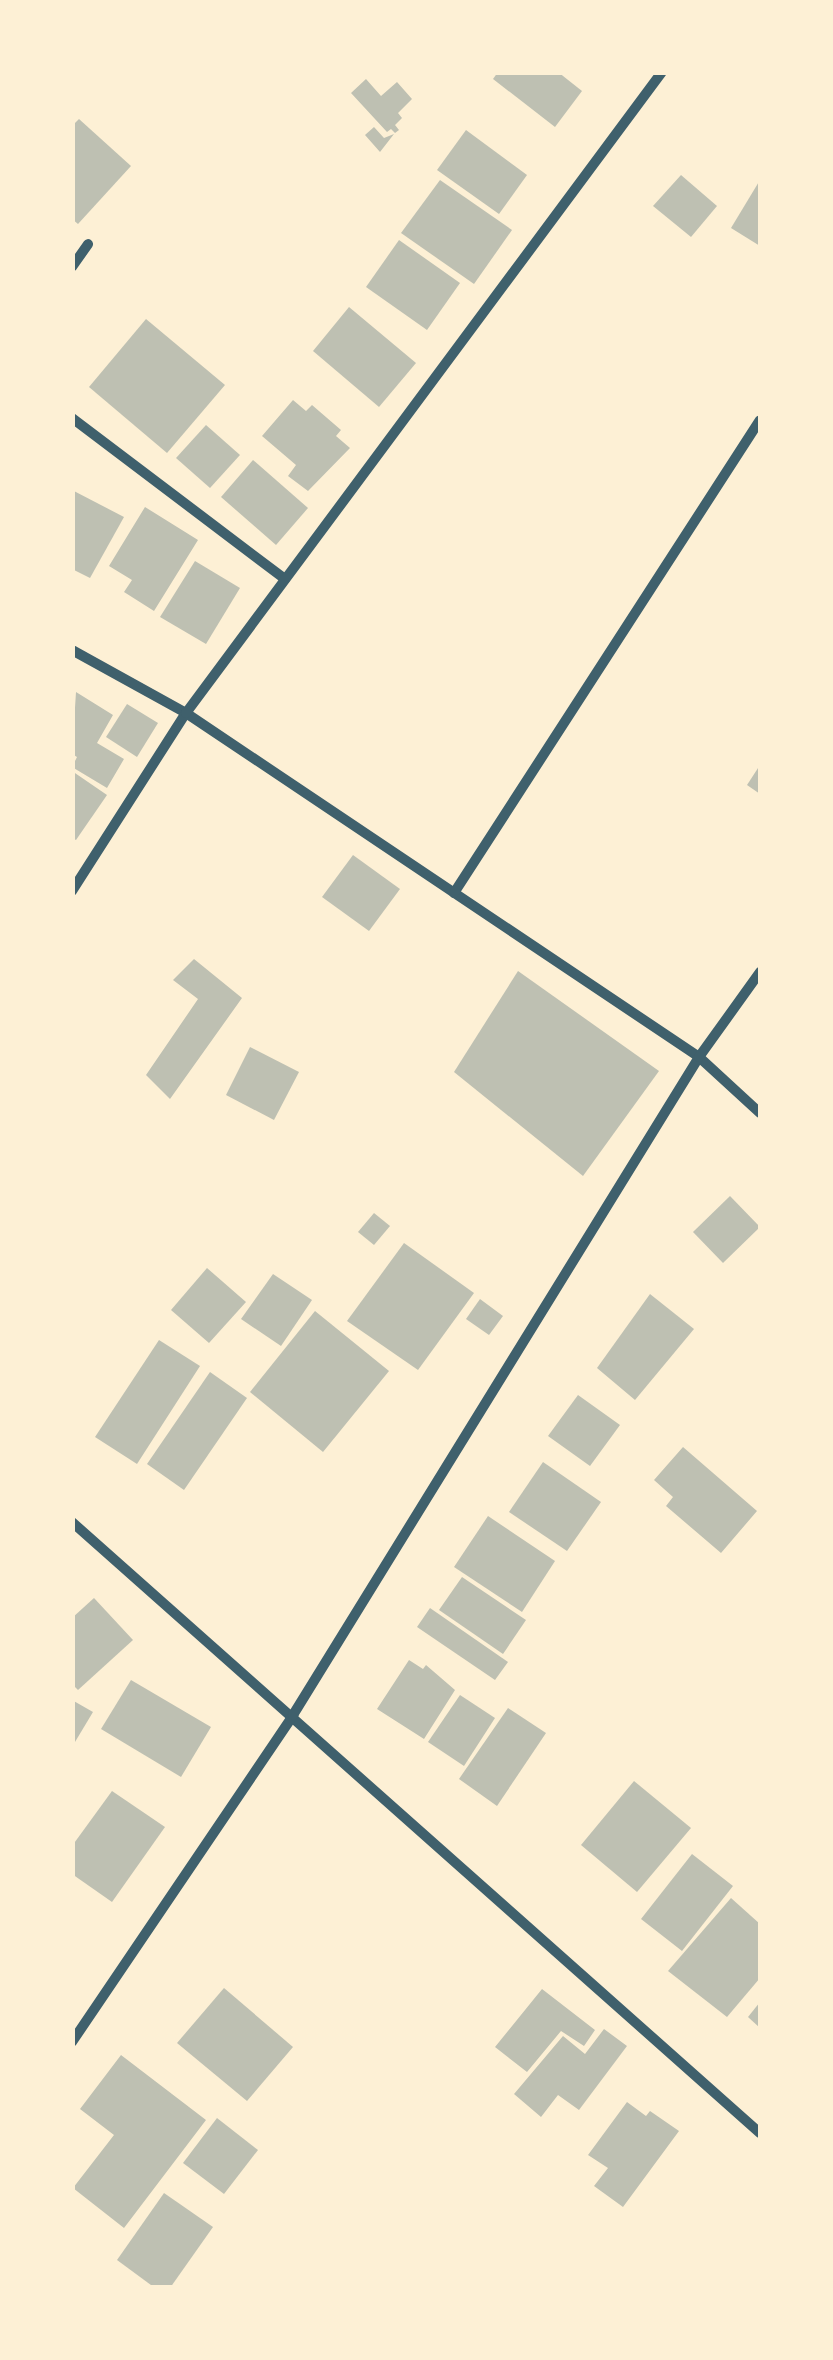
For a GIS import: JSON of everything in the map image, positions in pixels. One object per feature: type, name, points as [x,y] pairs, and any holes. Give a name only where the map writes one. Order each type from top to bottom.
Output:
[{"type":"street","points":[[72,892],[186,713],[662,72]]},
{"type":"street","points":[[72,268],[88,244]]},
{"type":"street","points":[[72,418],[285,579]]},
{"type":"street","points":[[454,893],[760,420]]},
{"type":"street","points":[[72,650],[186,713],[700,1057],[760,1113]]},
{"type":"street","points":[[72,2042],[293,1715],[700,1057],[760,972]]},
{"type":"street","points":[[72,1522],[760,2133]]},
{"type":"building","points":[[498,72],[558,72],[582,91],[555,127],[493,79]]},
{"type":"building","points":[[366,79],[381,96],[397,82],[412,99],[398,113],[402,118],[395,125],[399,130],[395,133],[391,129],[387,132],[351,93]]},
{"type":"building","points":[[79,119],[131,166],[78,224],[72,219],[72,126]]},
{"type":"building","points":[[374,127],[384,138],[394,134],[380,152],[365,135]]},
{"type":"building","points":[[466,130],[527,175],[499,214],[437,170]]},
{"type":"building","points":[[681,175],[717,206],[691,237],[653,206]]},
{"type":"building","points":[[440,180],[512,230],[474,284],[401,233]]},
{"type":"building","points":[[760,180],[760,246],[731,228]]},
{"type":"building","points":[[399,240],[460,283],[427,330],[366,287]]},
{"type":"building","points":[[349,307],[416,363],[379,407],[313,351]]},
{"type":"building","points":[[146,319],[225,385],[167,453],[89,387]]},
{"type":"building","points":[[293,400],[306,411],[312,405],[341,430],[336,436],[350,448],[308,491],[288,476],[296,465],[262,436]]},
{"type":"building","points":[[206,425],[240,455],[210,488],[176,458]]},
{"type":"building","points":[[253,460],[308,508],[276,545],[221,497]]},
{"type":"building","points":[[72,490],[124,517],[90,578],[72,569]]},
{"type":"building","points":[[145,507],[198,540],[154,611],[124,592],[132,580],[109,566]]},
{"type":"building","points":[[195,561],[240,588],[206,644],[160,617]]},
{"type":"building","points":[[76,692],[113,715],[97,743],[124,759],[107,788],[72,767],[77,757],[72,754]]},
{"type":"building","points":[[127,704],[158,723],[137,757],[106,737]]},
{"type":"building","points":[[760,765],[760,794],[747,785]]},
{"type":"building","points":[[72,771],[107,795],[76,840],[72,838]]},
{"type":"building","points":[[353,855],[400,889],[369,931],[322,897]]},
{"type":"building","points":[[194,959],[242,998],[170,1099],[146,1075],[198,999],[173,980]]},
{"type":"building","points":[[518,971],[659,1071],[583,1176],[454,1072]]},
{"type":"building","points":[[250,1047],[299,1072],[274,1120],[226,1095]]},
{"type":"building","points":[[730,1196],[760,1227],[723,1263],[693,1232]]},
{"type":"building","points":[[374,1213],[390,1226],[374,1245],[358,1232]]},
{"type":"building","points":[[404,1243],[474,1293],[418,1370],[347,1321]]},
{"type":"building","points":[[207,1268],[246,1302],[209,1343],[171,1310]]},
{"type":"building","points":[[273,1274],[312,1300],[281,1346],[241,1319]]},
{"type":"building","points":[[650,1294],[694,1329],[635,1400],[597,1368]]},
{"type":"building","points":[[480,1299],[503,1316],[489,1335],[466,1319]]},
{"type":"building","points":[[315,1311],[389,1371],[323,1452],[250,1392]]},
{"type":"building","points":[[159,1340],[200,1366],[137,1464],[95,1437]]},
{"type":"building","points":[[210,1372],[247,1398],[184,1490],[147,1464]]},
{"type":"building","points":[[578,1395],[620,1425],[590,1466],[548,1436]]},
{"type":"building","points":[[683,1447],[757,1511],[721,1553],[666,1506],[673,1497],[654,1480]]},
{"type":"building","points":[[543,1462],[601,1502],[567,1551],[509,1512]]},
{"type":"building","points":[[488,1516],[555,1561],[522,1612],[454,1567]]},
{"type":"building","points":[[462,1577],[526,1620],[503,1654],[439,1610]]},
{"type":"building","points":[[94,1598],[133,1640],[78,1690],[72,1684],[72,1618]]},
{"type":"building","points":[[430,1608],[508,1662],[495,1680],[417,1627]]},
{"type":"building","points":[[409,1660],[423,1669],[426,1665],[455,1690],[424,1739],[377,1709]]},
{"type":"building","points":[[131,1680],[211,1727],[181,1777],[101,1729]]},
{"type":"building","points":[[460,1695],[495,1718],[464,1766],[428,1742]]},
{"type":"building","points":[[72,1700],[93,1712],[72,1747]]},
{"type":"building","points":[[508,1708],[546,1733],[497,1806],[459,1779]]},
{"type":"building","points":[[634,1781],[691,1828],[637,1892],[581,1845]]},
{"type":"building","points":[[112,1791],[165,1827],[112,1902],[72,1874],[72,1846]]},
{"type":"building","points":[[692,1854],[733,1886],[682,1951],[641,1919]]},
{"type":"building","points":[[731,1898],[760,1924],[760,1978],[727,2017],[668,1971]]},
{"type":"building","points":[[224,1988],[293,2047],[247,2101],[177,2043]]},
{"type":"building","points":[[542,1989],[595,2030],[584,2046],[561,2031],[527,2072],[495,2047]]},
{"type":"building","points":[[760,2002],[760,2028],[748,2017]]},
{"type":"building","points":[[604,2029],[627,2046],[579,2110],[558,2095],[541,2117],[514,2094],[563,2036],[585,2054]]},
{"type":"building","points":[[121,2055],[206,2120],[124,2228],[73,2188],[114,2135],[80,2109]]},
{"type":"building","points":[[627,2102],[646,2116],[650,2111],[679,2131],[623,2207],[594,2186],[608,2168],[588,2155]]},
{"type":"building","points":[[217,2118],[258,2150],[224,2194],[183,2163]]},
{"type":"building","points":[[164,2193],[213,2227],[170,2288],[155,2288],[117,2260]]}]
